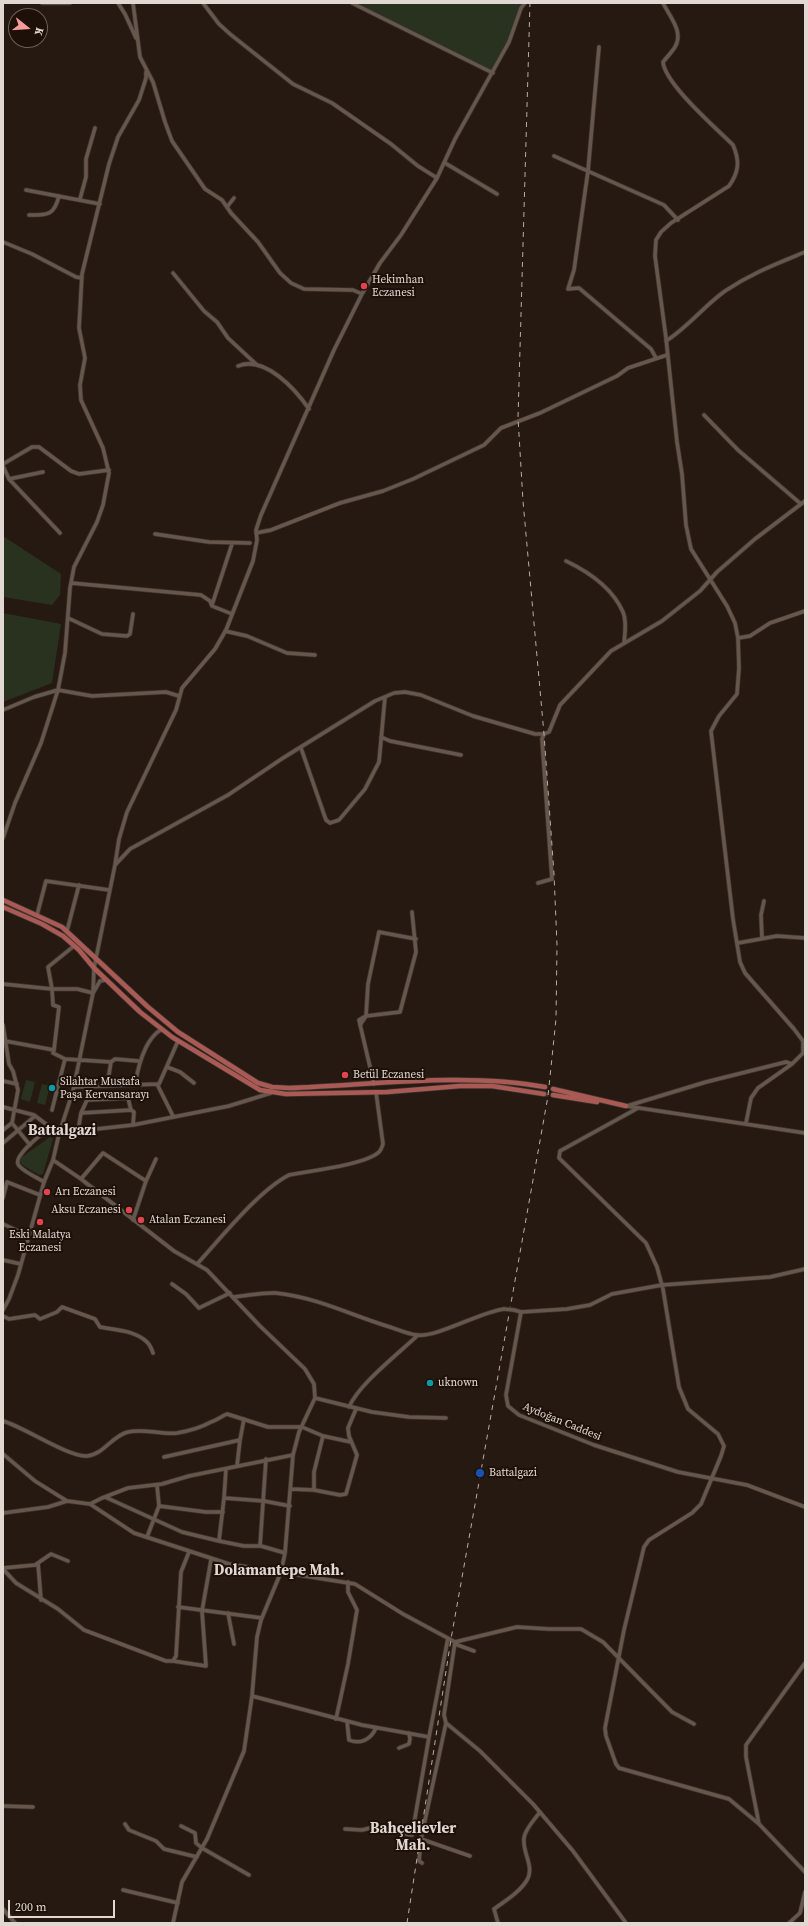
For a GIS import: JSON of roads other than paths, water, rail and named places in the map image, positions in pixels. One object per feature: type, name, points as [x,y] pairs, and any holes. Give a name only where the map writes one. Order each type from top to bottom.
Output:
[{"type":"main road","points":[[3,900],[62,927],[148,1007],[178,1032],[258,1083],[272,1087],[289,1088],[486,1081],[545,1087]]},
{"type":"main road","points":[[3,907],[42,924],[63,936],[140,1012],[178,1041],[260,1090],[271,1093],[286,1094],[376,1092],[460,1086],[492,1086],[544,1094]]},
{"type":"main road","points":[[553,1089],[626,1106]]},
{"type":"main road","points":[[553,1095],[626,1106]]},
{"type":"street","points":[[42,3],[70,3]]},
{"type":"street","points":[[118,3],[125,14],[137,41]]},
{"type":"street","points":[[133,3],[140,57],[146,72],[153,82],[172,141],[206,189],[222,200],[258,242],[280,273],[291,283],[304,289],[353,290],[362,294]]},
{"type":"street","points":[[203,3],[219,24],[230,34],[293,84],[332,103],[391,144],[418,166],[437,178]]},
{"type":"street","points":[[352,3],[493,73]]},
{"type":"street","points":[[3,1310],[9,1299],[21,1264],[40,1195],[53,1160],[59,1134],[74,1087],[93,993],[94,968],[119,838],[127,812],[176,710],[182,688],[215,649],[225,631],[253,561],[256,533],[261,516],[290,447],[334,350],[362,294],[380,263],[401,235],[446,163],[455,139],[509,42],[521,8],[525,3]]},
{"type":"street","points":[[664,3],[676,26],[679,36],[675,47],[663,62],[664,70],[678,89],[733,145],[738,155],[739,165],[736,177],[729,186],[661,232],[656,240],[655,256],[690,549],[727,606],[735,624],[738,638],[739,668],[736,694],[719,716],[711,730],[733,919],[740,962],[745,973],[803,1041],[804,1053],[792,1064],[758,1088],[751,1098],[746,1123]]},
{"type":"street","points":[[599,47],[588,171],[574,270],[568,289],[579,288],[651,349],[656,358]]},
{"type":"street","points":[[3,838],[15,803],[41,743],[58,690],[65,653],[71,583],[74,567],[101,511],[109,470],[103,448],[81,400],[80,392],[85,358],[79,328],[82,278],[109,164],[118,137],[139,100],[144,88],[146,72]]},
{"type":"street","points":[[80,199],[86,177],[86,159],[95,128]]},
{"type":"street","points":[[554,156],[664,205],[678,220]]},
{"type":"street","points":[[446,163],[497,194]]},
{"type":"street","points":[[26,190],[100,204]]},
{"type":"street","points":[[29,215],[47,214],[56,207],[59,196]]},
{"type":"street","points":[[227,207],[234,198]]},
{"type":"street","points":[[3,242],[32,254],[76,277],[82,278]]},
{"type":"street","points":[[666,341],[677,334],[724,292],[769,266],[805,252]]},
{"type":"street","points":[[173,273],[204,311],[217,322],[228,338],[257,365],[286,381],[297,393],[308,409]]},
{"type":"street","points":[[256,533],[271,530],[340,503],[383,491],[414,479],[484,445],[501,428],[540,413],[617,376],[628,368],[667,355]]},
{"type":"street","points":[[238,366],[248,363],[257,365]]},
{"type":"street","points":[[115,865],[130,849],[228,794],[301,748],[394,693],[405,692],[421,695],[473,716],[535,734],[544,734],[549,732],[560,705],[611,651],[662,621],[700,591],[710,579],[755,539],[803,502],[738,450],[704,414]]},
{"type":"street","points":[[60,533],[9,479],[3,465],[32,447],[39,447],[71,471],[79,474],[109,470]]},
{"type":"street","points":[[9,479],[43,472]]},
{"type":"street","points":[[155,534],[232,544],[250,543]]},
{"type":"street","points":[[212,605],[232,544]]},
{"type":"street","points":[[566,561],[584,570],[601,582],[612,596],[624,613],[624,643]]},
{"type":"street","points":[[71,583],[201,595],[210,600],[212,605],[232,614]]},
{"type":"street","points":[[738,638],[750,636],[770,623],[805,612]]},
{"type":"street","points":[[68,618],[102,634],[127,636],[130,634],[133,614]]},
{"type":"street","points":[[225,631],[246,636],[287,653],[314,655]]},
{"type":"street","points":[[3,710],[34,697],[58,690],[92,696],[166,692],[179,696]]},
{"type":"street","points":[[301,748],[326,820],[330,823],[339,820],[365,789],[379,762],[385,697]]},
{"type":"street","points":[[538,883],[552,879],[542,739],[544,734]]},
{"type":"street","points":[[381,737],[390,741],[461,755]]},
{"type":"street","points":[[37,915],[46,881],[110,890]]},
{"type":"street","points":[[67,931],[79,885]]},
{"type":"street","points":[[762,938],[761,915],[764,901]]},
{"type":"street","points":[[374,1084],[359,1020],[366,1016],[400,1012],[416,952],[416,939],[412,912]]},
{"type":"street","points":[[366,1016],[368,984],[379,932],[416,939]]},
{"type":"street","points":[[738,943],[777,936],[805,938]]},
{"type":"street","points":[[74,946],[48,967],[53,1005],[58,1007],[53,1053],[65,1059],[111,1062],[115,1059],[138,1061]]},
{"type":"street","points":[[93,993],[100,981],[106,980]]},
{"type":"street","points":[[3,984],[52,989],[77,989],[93,993]]},
{"type":"street","points":[[3,1025],[3,1035],[9,1064],[18,1090],[12,1123],[3,1130]]},
{"type":"street","points":[[135,1085],[138,1061],[156,1032],[162,1029]]},
{"type":"street","points":[[5,1041],[54,1050]]},
{"type":"street","points":[[74,1087],[90,1088],[159,1084],[178,1041]]},
{"type":"street","points":[[52,1110],[65,1059]]},
{"type":"street","points":[[107,1086],[111,1062]]},
{"type":"street","points":[[626,1106],[706,1082],[786,1062],[792,1064]]},
{"type":"street","points":[[167,1067],[180,1072],[194,1083]]},
{"type":"street","points":[[3,1081],[17,1084]]},
{"type":"street","points":[[157,1084],[172,1116]]},
{"type":"street","points":[[59,1134],[65,1130],[78,1131],[133,1125],[172,1116],[229,1106],[271,1093],[272,1087]]},
{"type":"street","points":[[78,1131],[81,1113],[87,1100],[90,1088]]},
{"type":"street","points":[[197,1264],[248,1209],[279,1180],[289,1175],[360,1161],[372,1157],[380,1151],[383,1144],[376,1092]]},
{"type":"street","points":[[87,1100],[128,1098],[131,1110],[134,1112],[133,1125]]},
{"type":"street","points":[[626,1106],[805,1132]]},
{"type":"street","points":[[3,1107],[36,1116],[59,1134]]},
{"type":"street","points":[[638,1108],[560,1151],[559,1158],[646,1243],[657,1267],[662,1285],[670,1321],[674,1363],[679,1387],[688,1409],[718,1434],[724,1446],[701,1504],[692,1513],[648,1540],[644,1547],[618,1658],[606,1728],[608,1743],[619,1768],[730,1799],[759,1824],[805,1872]]},
{"type":"street","points":[[81,1113],[131,1110]]},
{"type":"street","points":[[3,1143],[36,1116]]},
{"type":"street","points":[[12,1123],[30,1145]]},
{"type":"street","points":[[44,1182],[21,1168],[17,1163],[18,1156],[50,1127]]},
{"type":"street","points":[[81,1179],[103,1153],[146,1181]]},
{"type":"street","points":[[133,1220],[146,1181],[156,1159]]},
{"type":"street","points":[[53,1160],[81,1179],[174,1251],[207,1270],[260,1326],[305,1369],[314,1384],[315,1398],[302,1426],[293,1455],[290,1506],[285,1553],[281,1572],[262,1618],[257,1637],[252,1696],[242,1761],[202,1848],[182,1882],[173,1923]]},
{"type":"street","points":[[3,1198],[7,1182],[40,1195]]},
{"type":"street","points":[[3,1224],[29,1236]]},
{"type":"street","points":[[3,1260],[21,1264]]},
{"type":"street","points":[[234,1297],[274,1293],[291,1296],[327,1305],[364,1319],[418,1335],[441,1331],[491,1311],[504,1309],[521,1312],[567,1309],[590,1305],[612,1294],[662,1285],[770,1277],[805,1269]]},
{"type":"street","points":[[172,1284],[186,1294],[199,1308],[230,1293]]},
{"type":"street","points":[[3,1316],[9,1318],[35,1315],[40,1319],[56,1312],[62,1307],[95,1319],[100,1327],[121,1329],[134,1335],[147,1342],[154,1353]]},
{"type":"street","name":"Aydoğan Caddesi","points":[[521,1312],[506,1395],[508,1406],[519,1415],[594,1445],[678,1472],[747,1485],[805,1507]]},
{"type":"street","points":[[349,1407],[352,1399],[373,1377],[418,1335]]},
{"type":"street","points":[[315,1398],[356,1409],[409,1417],[446,1418]]},
{"type":"street","points":[[291,1489],[314,1490],[340,1496],[346,1494],[358,1455],[351,1442],[348,1428],[356,1409]]},
{"type":"street","points":[[3,1422],[14,1424],[70,1452],[87,1456],[99,1452],[127,1432],[142,1430],[175,1433],[199,1428],[227,1414],[268,1427],[302,1426],[323,1436],[351,1442]]},
{"type":"street","points":[[237,1466],[244,1419]]},
{"type":"street","points":[[314,1490],[314,1472],[323,1436]]},
{"type":"street","points":[[164,1458],[240,1440]]},
{"type":"street","points":[[3,1454],[35,1481],[67,1501],[90,1504],[134,1533],[211,1560],[355,1584],[403,1614],[474,1652]]},
{"type":"street","points":[[90,1504],[105,1496],[128,1488],[157,1485],[266,1459],[293,1455]]},
{"type":"street","points":[[260,1546],[266,1459]]},
{"type":"street","points":[[219,1541],[226,1469]]},
{"type":"street","points":[[147,1537],[160,1506],[157,1485]]},
{"type":"street","points":[[105,1496],[182,1532],[244,1546],[260,1546],[285,1553]]},
{"type":"street","points":[[224,1498],[264,1501],[290,1506]]},
{"type":"street","points":[[3,1513],[48,1507],[67,1501]]},
{"type":"street","points":[[160,1506],[206,1512],[222,1512]]},
{"type":"street","points":[[173,1661],[176,1656],[181,1572],[189,1552]]},
{"type":"street","points":[[3,1569],[38,1563],[51,1554],[68,1561]]},
{"type":"street","points":[[3,1569],[16,1583],[41,1600],[58,1609],[84,1630],[166,1661],[206,1666],[202,1610],[211,1560]]},
{"type":"street","points":[[38,1563],[41,1600]]},
{"type":"street","points":[[336,1719],[348,1664],[357,1610],[348,1592],[348,1582]]},
{"type":"street","points":[[178,1607],[262,1618]]},
{"type":"street","points":[[228,1614],[234,1644]]},
{"type":"street","points":[[455,1643],[517,1626],[549,1629],[581,1629],[603,1642],[672,1712],[694,1724]]},
{"type":"street","points":[[345,1829],[362,1830],[370,1828],[412,1835],[448,1638]]},
{"type":"street","points":[[422,1863],[419,1861],[418,1856],[446,1723],[444,1715],[455,1643]]},
{"type":"street","points":[[759,1824],[746,1757],[746,1745],[805,1663]]},
{"type":"street","points":[[252,1696],[347,1722],[429,1737]]},
{"type":"street","points":[[347,1722],[349,1740],[353,1742],[362,1742],[372,1736],[376,1728]]},
{"type":"street","points":[[446,1723],[480,1751],[540,1812],[573,1851],[626,1923]]},
{"type":"street","points":[[400,1748],[409,1744],[409,1734]]},
{"type":"street","points":[[3,1806],[32,1807]]},
{"type":"street","points":[[498,1923],[494,1909],[513,1895],[527,1880],[531,1866],[525,1852],[524,1837],[540,1812]]},
{"type":"street","points":[[125,1824],[129,1830],[156,1841],[164,1849],[197,1857]]},
{"type":"street","points":[[181,1826],[195,1833],[196,1843],[202,1848],[249,1875]]},
{"type":"street","points":[[370,1828],[370,1834]]},
{"type":"street","points":[[421,1840],[470,1856]]},
{"type":"street","points":[[123,1890],[178,1903]]},
{"type":"street","points":[[789,1923],[800,1913],[805,1892]]},
{"type":"street","points":[[3,1909],[15,1923]]},
{"type":"tunnel","points":[[544,1094],[553,1095]]},
{"type":"railway","points":[[407,1923],[451,1639],[548,1096],[556,1019],[557,945],[554,874],[544,734],[523,501],[518,418],[530,3]]},
{"type":"place","name":"Hekimhan Eczanesi","points":[[364,286]]},
{"type":"place","name":"Betül Eczanesi","points":[[345,1075]]},
{"type":"place","name":"Silahtar Mustafa Paşa Kervansarayı","points":[[52,1088]]},
{"type":"place","name":"Arı Eczanesi","points":[[47,1192]]},
{"type":"place","name":"Aksu Eczanesi","points":[[129,1210]]},
{"type":"place","name":"Atalan Eczanesi","points":[[141,1220]]},
{"type":"place","name":"Eski Malatya Eczanesi","points":[[40,1222]]},
{"type":"place","name":"uknown","points":[[430,1383]]},
{"type":"place","name":"Battalgazi","points":[[480,1473]]},
{"type":"district","name":"Battalgazi","points":[[62,1131]]},
{"type":"district","name":"Dolamantepe Mah.","points":[[279,1571]]},
{"type":"district","name":"Bahçelievler Mah.","points":[[413,1838]]}]
